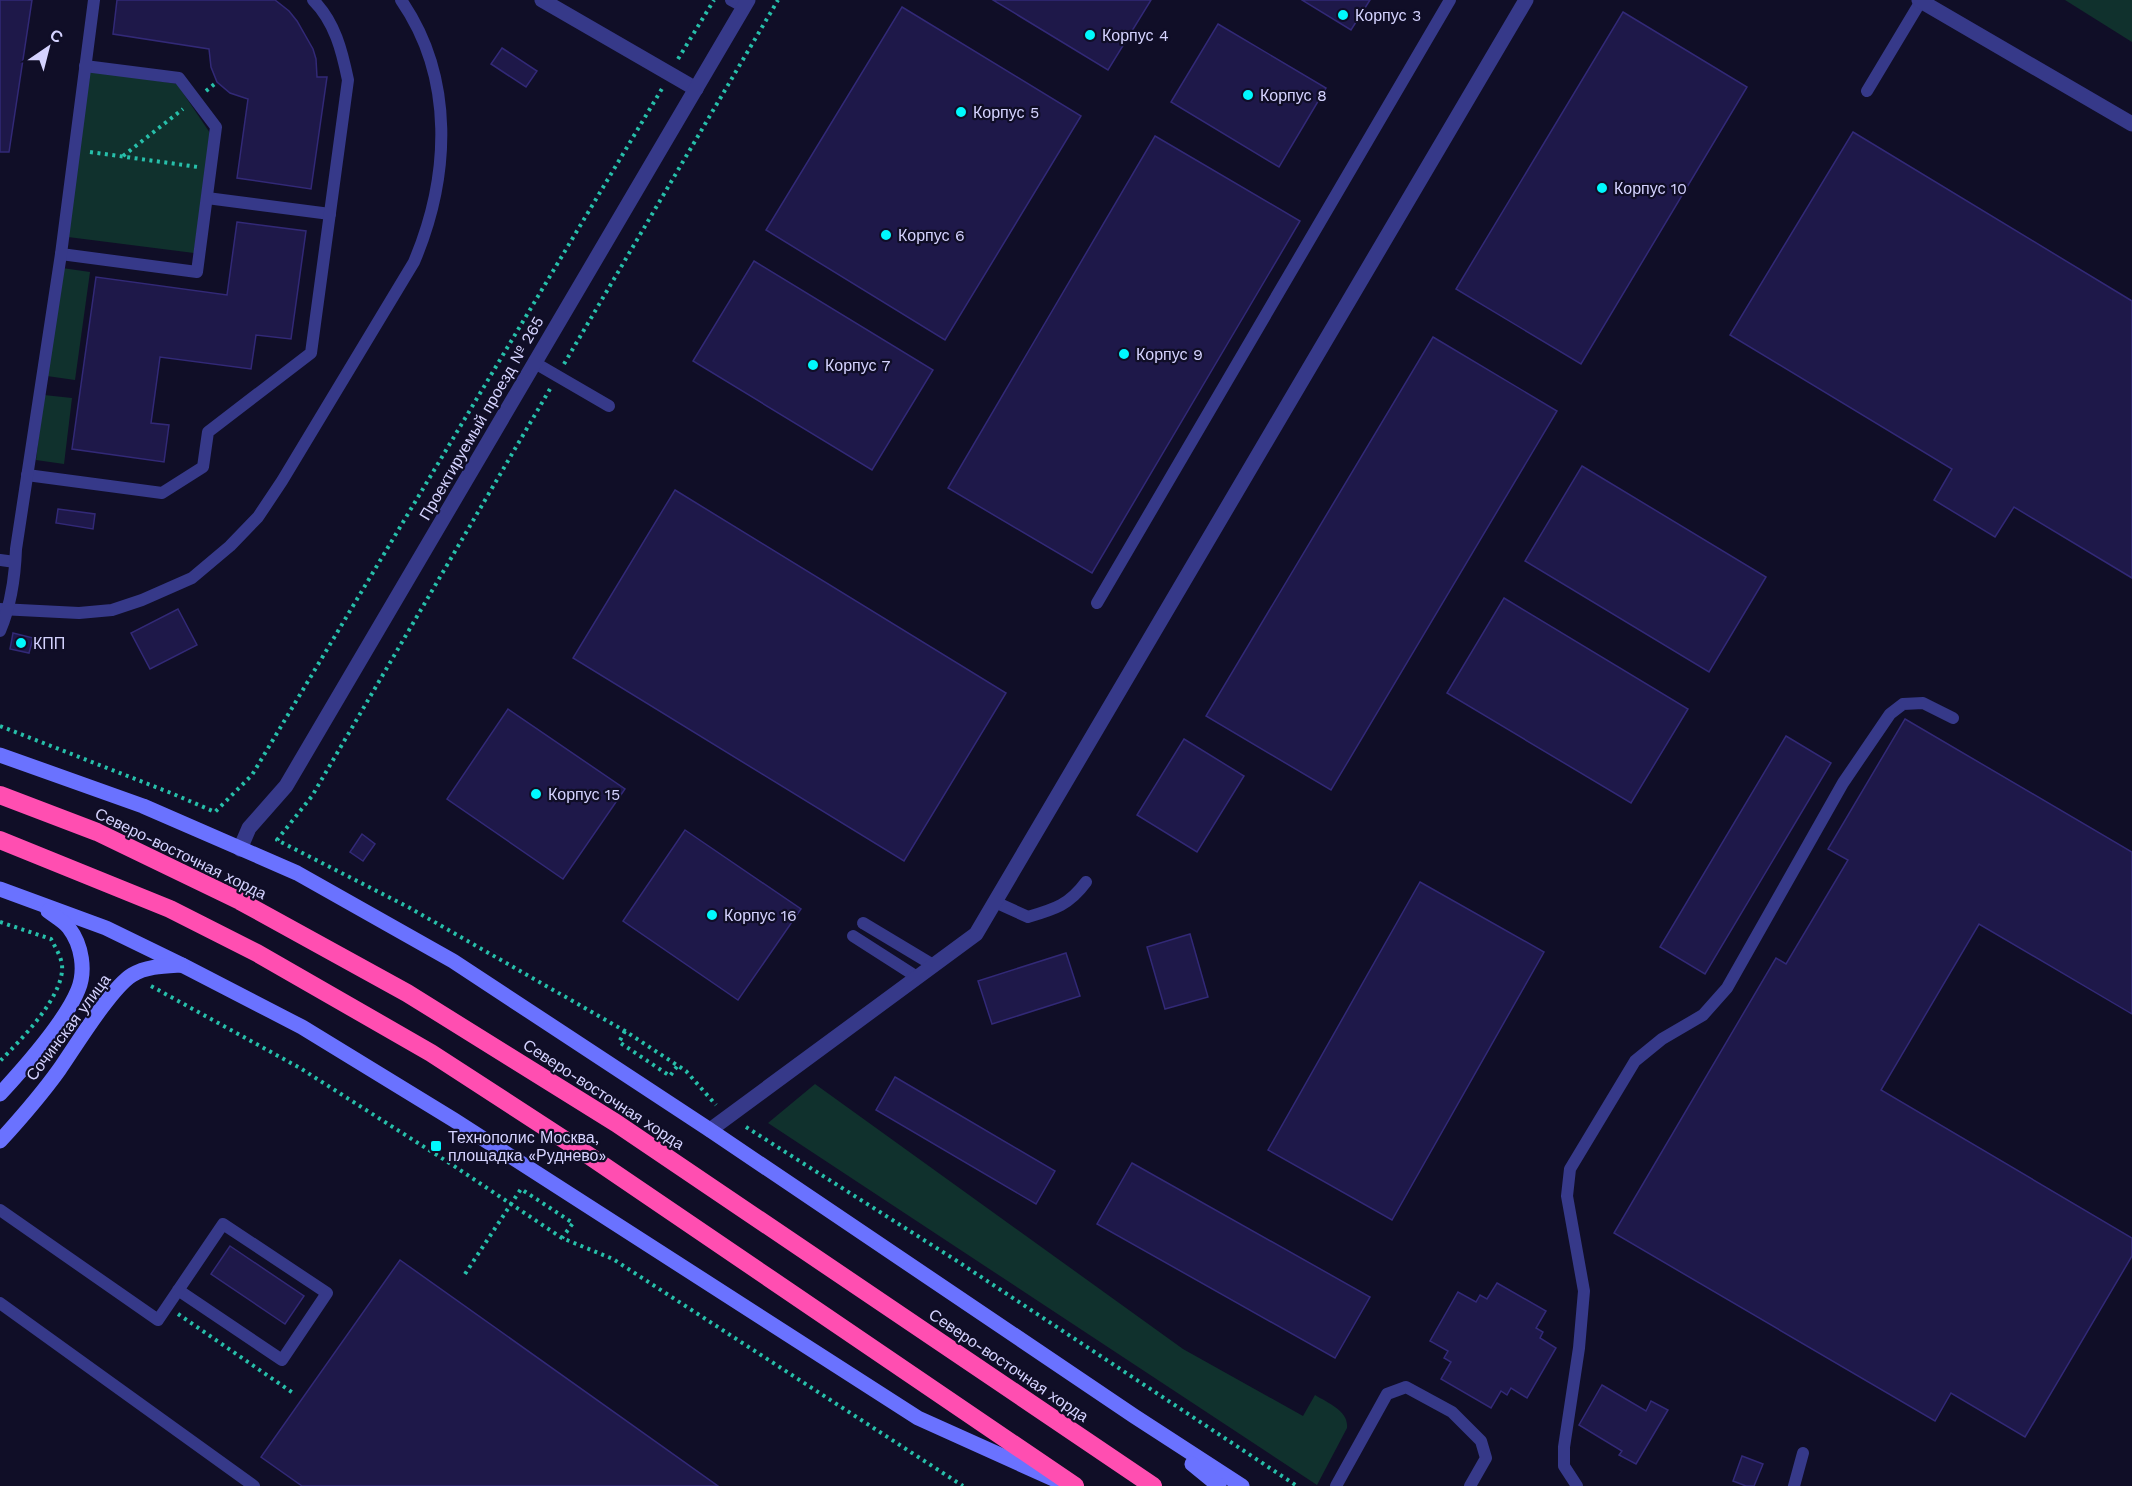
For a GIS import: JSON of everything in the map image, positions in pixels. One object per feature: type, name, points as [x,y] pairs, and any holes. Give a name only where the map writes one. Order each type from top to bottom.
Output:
[{"type":"highway","name":"Северо-восточная хорда","points":[[0,795],[97,832],[220,891],[407,993],[616,1123],[1153,1486]]},
{"type":"highway","points":[[0,840],[170,909],[257,953],[431,1053],[588,1155],[1075,1486]]},
{"type":"street","points":[[542,0],[696,89]]},
{"type":"street","points":[[710,1130],[976,934],[1526,0]]},
{"type":"street","points":[[1920,1],[2132,124]]},
{"type":"street","name":"Проектируемый проезд № 265","points":[[240,849],[249,828],[286,786],[696,89],[741,2]]},
{"type":"street","points":[[0,756],[143,806],[297,873],[453,961],[1242,1486]]},
{"type":"street","points":[[0,889],[106,928],[302,1028],[454,1120],[918,1418],[1068,1486]]},
{"type":"street","name":"Сочинская улица","points":[[0,1094],[55,1028],[78,990],[83,969],[80,950],[69,927],[36,901]]},
{"type":"street","name":"Сочинская улица","points":[[0,1141],[24,1115],[110,998],[131,975],[148,968],[182,965]]},
{"type":"street","points":[[1134,1416],[1219,1486]]},
{"type":"lane","points":[[0,632],[15,562],[61,254],[94,0]]},
{"type":"lane","points":[[27,475],[162,493],[203,467],[208,432],[311,353],[348,80],[342,47],[323,10],[313,0]]},
{"type":"lane","points":[[4,609],[79,613],[112,610],[142,600],[192,578],[230,546],[258,517],[282,481],[414,262],[426,235],[435,202],[441,164],[442,110],[435,73],[414,18],[401,0]]},
{"type":"lane","points":[[1097,603],[1450,0]]},
{"type":"lane","points":[[1867,91],[1920,1]]},
{"type":"lane","points":[[61,254],[197,272],[211,169],[216,127],[179,78],[85,66]]},
{"type":"lane","points":[[207,198],[330,214]]},
{"type":"lane","points":[[535,363],[609,406]]},
{"type":"lane","points":[[0,560],[15,562]]},
{"type":"lane","points":[[1577,1486],[1564,1466],[1564,1447],[1579,1348],[1584,1291],[1567,1196],[1570,1169],[1635,1061],[1662,1039],[1703,1015],[1727,988],[1843,783],[1890,714],[1903,704],[1923,703],[1953,718]]},
{"type":"lane","points":[[995,902],[1028,917],[1051,910],[1075,897],[1086,882]]},
{"type":"lane","points":[[863,923],[933,965]]},
{"type":"lane","points":[[854,936],[917,977]]},
{"type":"lane","points":[[0,1210],[159,1320],[178,1290],[223,1224],[327,1293],[282,1360],[178,1290]]},
{"type":"lane","points":[[0,1303],[254,1486]]},
{"type":"lane","points":[[1336,1486],[1387,1394],[1406,1387],[1452,1412],[1481,1441],[1486,1458],[1470,1486]]},
{"type":"lane","points":[[1794,1486],[1803,1454]]},
{"type":"path","points":[[678,61],[714,0]]},
{"type":"path","points":[[717,1106],[686,1071],[625,1031],[410,908],[278,840],[312,796],[778,0]]},
{"type":"path","points":[[0,726],[215,812],[252,776],[660,93]]},
{"type":"path","points":[[123,156],[195,99]]},
{"type":"path","points":[[74,149],[211,169]]},
{"type":"path","points":[[0,922],[51,939],[62,962],[62,981],[47,1005],[15,1046],[0,1061]]},
{"type":"path","points":[[151,986],[300,1068],[562,1238],[613,1258],[963,1486]]},
{"type":"path","points":[[625,1031],[619,1042],[670,1076],[678,1065]]},
{"type":"path","points":[[746,1127],[957,1261],[1297,1486]]},
{"type":"path","points":[[465,1274],[520,1189],[573,1223],[562,1238]]},
{"type":"green space","points":[[2065,0],[2132,0],[2132,42]]},
{"type":"green space","points":[[90,70],[177,84],[210,133],[194,253],[68,237]]},
{"type":"green space","points":[[62,268],[90,272],[75,380],[47,376]]},
{"type":"green space","points":[[44,395],[72,398],[64,464],[36,460]]},
{"type":"green space","points":[[815,1084],[1183,1349],[1303,1416],[1315,1395],[1337,1408],[1345,1417],[1347,1428],[1317,1485],[768,1123]]},
{"type":"building","points":[[0,0],[32,0],[9,152],[0,152]]},
{"type":"building","points":[[117,0],[275,0],[289,11],[313,49],[317,77],[327,77],[311,189],[237,178],[248,99],[230,93],[217,82],[211,67],[209,49],[113,34]]},
{"type":"building","name":"Корпус 4","points":[[993,0],[1151,0],[1108,70]]},
{"type":"building","name":"Корпус 3","points":[[1302,0],[1370,0],[1351,30]]},
{"type":"building","points":[[902,7],[1081,116],[945,340],[766,230]]},
{"type":"building","name":"Корпус 10","points":[[1623,12],[1747,87],[1581,364],[1456,289]]},
{"type":"building","name":"Корпус 8","points":[[1218,24],[1326,88],[1279,167],[1171,102]]},
{"type":"building","points":[[502,48],[537,71],[526,87],[491,64]]},
{"type":"building","points":[[1853,132],[2132,301],[2132,578],[2014,507],[1995,537],[1934,500],[1952,469],[1730,335]]},
{"type":"building","name":"Корпус 9","points":[[1155,136],[1300,221],[1092,573],[948,488]]},
{"type":"building","points":[[237,222],[306,231],[291,339],[256,335],[251,369],[160,357],[151,423],[169,425],[164,462],[72,449],[96,277],[227,295]]},
{"type":"building","name":"Корпус 7","points":[[754,261],[933,370],[872,470],[693,361]]},
{"type":"building","points":[[1433,337],[1557,411],[1331,790],[1206,716]]},
{"type":"building","points":[[1582,466],[1766,577],[1709,672],[1525,561]]},
{"type":"building","points":[[675,490],[1006,693],[904,861],[573,658]]},
{"type":"building","points":[[58,509],[95,514],[93,529],[56,523]]},
{"type":"building","points":[[1504,598],[1688,709],[1631,803],[1447,693]]},
{"type":"building","points":[[178,609],[197,645],[150,669],[131,633]]},
{"type":"building","name":"КПП","points":[[13,633],[33,638],[29,653],[10,649]]},
{"type":"building","name":"Корпус 15","points":[[508,709],[625,789],[563,879],[447,799]]},
{"type":"building","points":[[1905,719],[2132,852],[2132,1014],[1979,924],[1881,1090],[2132,1238],[2132,1256],[2025,1437],[1951,1393],[1935,1421],[1614,1233],[1776,958],[1786,964],[1848,860],[1828,849]]},
{"type":"building","points":[[1786,736],[1831,763],[1705,974],[1660,947]]},
{"type":"building","points":[[1184,739],[1244,776],[1197,852],[1137,815]]},
{"type":"building","name":"Корпус 16","points":[[685,830],[801,909],[738,1000],[623,921]]},
{"type":"building","points":[[362,834],[375,844],[363,861],[350,852]]},
{"type":"building","points":[[1420,882],[1544,952],[1392,1220],[1268,1150]]},
{"type":"building","points":[[1190,934],[1208,997],[1165,1009],[1147,947]]},
{"type":"building","points":[[1066,953],[1080,996],[992,1024],[978,981]]},
{"type":"building","points":[[895,1077],[1055,1171],[1036,1204],[876,1110]]},
{"type":"building","points":[[1132,1163],[1370,1297],[1335,1358],[1097,1224]]},
{"type":"building","points":[[230,1246],[304,1296],[285,1324],[211,1274]]},
{"type":"building","points":[[400,1260],[718,1486],[302,1486],[261,1457]]},
{"type":"building","points":[[1497,1283],[1546,1311],[1536,1328],[1543,1332],[1540,1338],[1556,1348],[1527,1398],[1511,1388],[1507,1395],[1501,1391],[1491,1408],[1441,1379],[1451,1362],[1444,1358],[1448,1351],[1430,1341],[1458,1292],[1476,1302],[1480,1295],[1487,1299]]},
{"type":"building","points":[[1602,1385],[1646,1411],[1651,1401],[1668,1410],[1636,1464],[1619,1455],[1622,1451],[1579,1425]]},
{"type":"building","points":[[1742,1456],[1763,1464],[1754,1486],[1746,1486],[1733,1481]]},
{"type":"place","name":"Корпус 3","points":[[1343,15]]},
{"type":"place","name":"Корпус 4","points":[[1090,35]]},
{"type":"place","name":"Корпус 8","points":[[1248,95]]},
{"type":"place","name":"Корпус 5","points":[[961,112]]},
{"type":"place","name":"Корпус 10","points":[[1602,188]]},
{"type":"place","name":"Корпус 6","points":[[886,235]]},
{"type":"place","name":"Корпус 9","points":[[1124,354]]},
{"type":"place","name":"Корпус 7","points":[[813,365]]},
{"type":"place","name":"КПП","points":[[21,643]]},
{"type":"place","name":"Корпус 15","points":[[536,794]]},
{"type":"place","name":"Корпус 16","points":[[712,915]]},
{"type":"place","name":"Технополис Москва, площадка «Руднево»","points":[[436,1146]]}]
